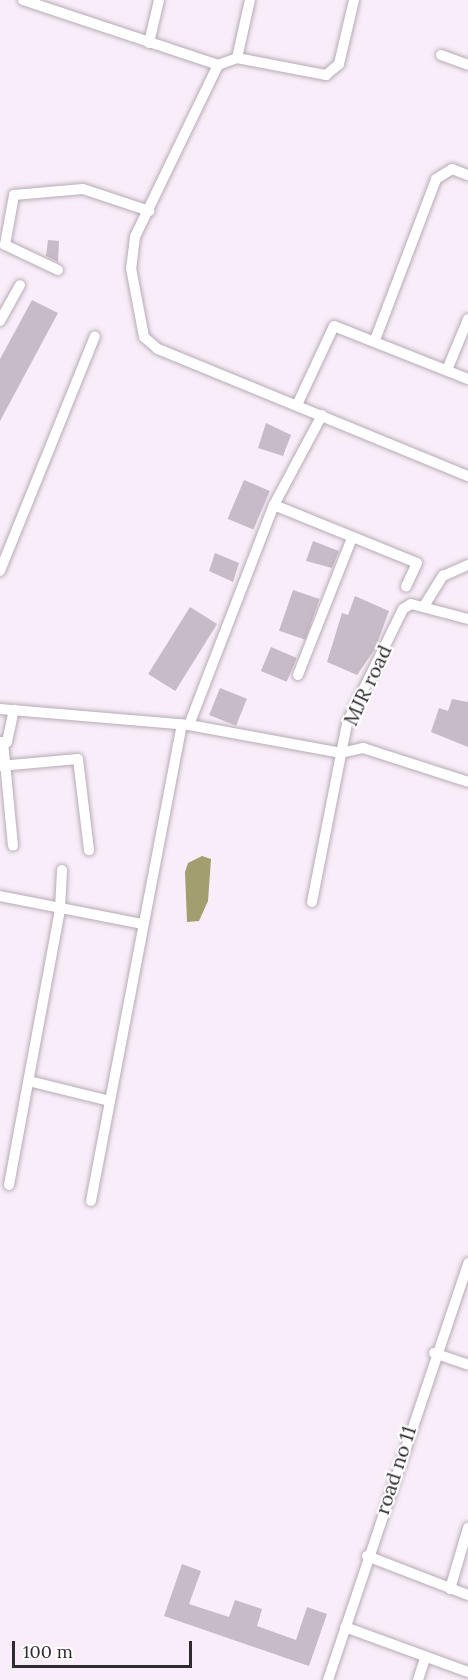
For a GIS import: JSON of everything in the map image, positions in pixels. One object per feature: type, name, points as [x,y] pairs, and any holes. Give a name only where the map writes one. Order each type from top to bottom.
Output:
[{"type":"street","points":[[23,0],[218,65],[237,58],[331,74],[339,64],[354,0]]},
{"type":"street","points":[[64,12],[68,0]]},
{"type":"street","points":[[149,43],[159,0]]},
{"type":"street","points":[[237,58],[250,0]]},
{"type":"street","points":[[441,55],[468,64]]},
{"type":"street","points":[[218,65],[135,237],[131,268],[144,337],[158,349],[468,476]]},
{"type":"street","points":[[375,340],[436,179],[452,170],[468,176]]},
{"type":"street","points":[[58,270],[5,245],[14,195],[83,189],[149,211]]},
{"type":"street","points":[[0,321],[20,285]]},
{"type":"street","points":[[447,370],[468,319]]},
{"type":"street","points":[[297,405],[334,326],[375,340],[468,379]]},
{"type":"street","points":[[0,571],[95,336]]},
{"type":"street","points":[[91,1201],[143,924],[185,725],[274,505],[322,415]]},
{"type":"street","points":[[274,505],[417,563],[406,587]]},
{"type":"street","points":[[298,675],[352,538]]},
{"type":"street","points":[[468,566],[443,576],[424,606],[468,619]]},
{"type":"street","name":"MJR road","points":[[312,902],[347,723],[403,609],[424,606]]},
{"type":"street","points":[[0,709],[185,725],[341,753],[363,748],[468,782]]},
{"type":"street","points":[[13,846],[1,742],[7,742],[14,710]]},
{"type":"street","points":[[2,766],[78,759],[89,850]]},
{"type":"street","points":[[9,1185],[60,909],[62,870]]},
{"type":"street","points":[[0,896],[143,924]]},
{"type":"street","points":[[29,1081],[110,1101]]},
{"type":"street","name":"road no 11","points":[[328,1680],[434,1353],[468,1263]]},
{"type":"street","points":[[434,1353],[468,1365]]},
{"type":"street","points":[[450,1589],[468,1528]]},
{"type":"street","points":[[367,1556],[468,1595]]},
{"type":"street","points":[[345,1627],[468,1672]]},
{"type":"street","points":[[418,1680],[425,1658]]},
{"type":"shaded area","points":[[202,856],[211,859],[208,901],[199,921],[187,922],[185,872],[188,863]]},
{"type":"building","points":[[48,240],[59,241],[58,262],[46,256]]},
{"type":"building","points":[[32,300],[58,313],[0,421],[0,359]]},
{"type":"building","points":[[266,423],[291,435],[283,456],[258,448]]},
{"type":"building","points":[[244,480],[270,491],[253,530],[228,519]]},
{"type":"building","points":[[313,541],[339,551],[332,568],[306,561]]},
{"type":"building","points":[[215,553],[239,563],[233,582],[209,571]]},
{"type":"building","points":[[293,590],[319,599],[305,640],[279,631]]},
{"type":"building","points":[[355,596],[389,611],[375,649],[357,675],[327,662],[342,613],[348,615]]},
{"type":"building","points":[[190,607],[217,624],[175,691],[148,674]]},
{"type":"building","points":[[271,647],[297,658],[287,682],[261,671]]},
{"type":"building","points":[[220,688],[247,699],[236,726],[209,715]]},
{"type":"building","points":[[452,699],[468,702],[468,747],[431,732],[439,708],[448,711]]},
{"type":"building","points":[[182,1564],[201,1571],[189,1604],[229,1617],[235,1600],[262,1609],[257,1626],[296,1640],[307,1607],[327,1614],[309,1666],[164,1616]]}]
